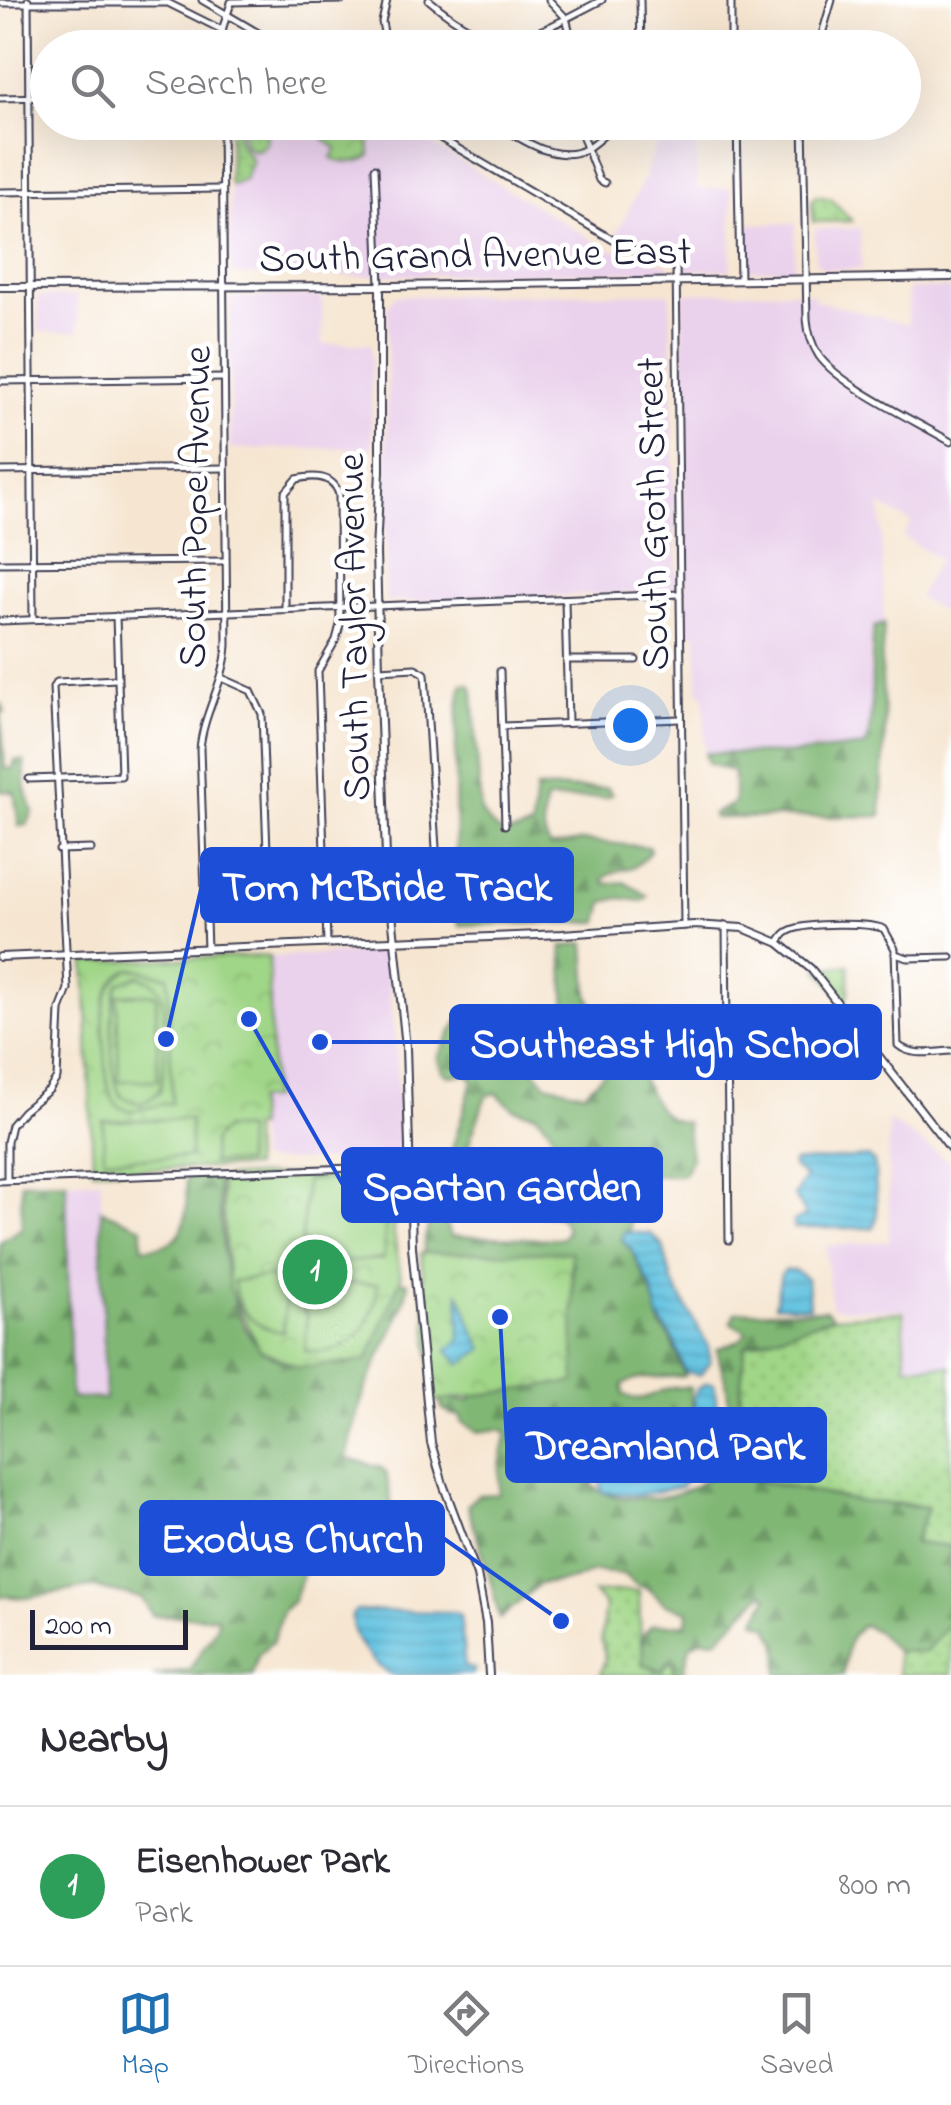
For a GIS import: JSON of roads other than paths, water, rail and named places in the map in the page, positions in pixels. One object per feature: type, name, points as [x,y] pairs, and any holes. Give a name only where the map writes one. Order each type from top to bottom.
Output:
[{"type":"street","points":[[202,0],[253,30]]},
{"type":"street","points":[[0,2],[168,2],[222,30],[231,1],[343,0]]},
{"type":"street","points":[[384,30],[387,0]]},
{"type":"street","points":[[429,0],[471,30]]},
{"type":"street","points":[[549,0],[566,18],[569,30]]},
{"type":"street","points":[[539,30],[602,0]]},
{"type":"street","points":[[640,0],[641,30]]},
{"type":"street","points":[[730,0],[731,30]]},
{"type":"street","points":[[823,30],[832,0]]},
{"type":"street","points":[[28,1],[33,620]]},
{"type":"street","points":[[0,98],[29,98]]},
{"type":"street","name":"South Pope Avenue","points":[[207,949],[200,749],[227,654],[222,140]]},
{"type":"street","points":[[442,140],[613,240],[671,258],[676,263],[676,282]]},
{"type":"street","points":[[526,140],[544,150],[565,152],[586,149],[597,140]]},
{"type":"street","points":[[583,140],[599,180],[605,183]]},
{"type":"street","points":[[737,140],[740,280]]},
{"type":"street","points":[[803,140],[808,328],[821,358],[850,382],[951,442]]},
{"type":"street","name":"South Taylor Avenue","points":[[375,168],[380,286],[379,670],[388,874],[406,1047],[411,1235],[429,1426],[439,1471],[477,1575],[486,1623],[489,1675]]},
{"type":"street","points":[[0,192],[223,189]]},
{"type":"street","name":"South Grand Avenue East","points":[[0,287],[951,277]]},
{"type":"street","name":"South Groth Street","points":[[676,282],[684,926]]},
{"type":"street","points":[[0,380],[224,378]]},
{"type":"street","points":[[0,471],[224,468]]},
{"type":"street","points":[[286,610],[285,493],[293,481],[313,477],[328,480],[338,492],[340,608],[338,633],[318,672],[328,944]]},
{"type":"street","points":[[0,563],[225,561]]},
{"type":"street","points":[[0,621],[680,594]]},
{"type":"street","points":[[565,599],[568,723]]},
{"type":"street","points":[[30,779],[121,776],[116,616]]},
{"type":"street","points":[[567,660],[636,660]]},
{"type":"street","points":[[379,670],[415,668],[427,672],[438,864],[434,872],[388,874]]},
{"type":"street","points":[[500,672],[505,825]]},
{"type":"street","points":[[222,678],[250,691],[262,714],[266,852],[270,868],[280,882],[293,890],[326,892]]},
{"type":"street","points":[[118,680],[52,682],[68,985],[59,1014],[57,1078],[11,1126],[4,1180],[408,1166]]},
{"type":"street","points":[[503,726],[681,719]]},
{"type":"street","points":[[59,850],[91,849]]},
{"type":"street","points":[[779,943],[784,934],[796,928],[872,924],[884,928],[895,954],[896,1032],[900,1048],[951,1051]]},
{"type":"street","points":[[726,926],[729,1240]]},
{"type":"street","points":[[0,957],[726,926],[779,943],[812,969],[951,1149]]},
{"type":"street","points":[[895,954],[908,958],[951,957]]},
{"type":"water","points":[[868,1157],[875,1169],[877,1218],[873,1228],[794,1228],[793,1222],[806,1215],[794,1196],[805,1177],[793,1167],[793,1162]]},
{"type":"water","points":[[651,1234],[663,1246],[672,1281],[708,1345],[710,1362],[700,1375],[685,1372],[675,1342],[659,1319],[652,1290],[632,1250],[623,1242],[623,1235]]},
{"type":"water","points":[[785,1270],[796,1271],[807,1279],[809,1307],[775,1305]]},
{"type":"water","points":[[459,1293],[483,1349],[461,1364],[447,1350],[460,1340]]},
{"type":"water","points":[[707,1383],[714,1384],[715,1389],[720,1447],[717,1455],[701,1462],[680,1487],[639,1495],[602,1492],[600,1478],[604,1473],[639,1481],[648,1468],[667,1473],[691,1449],[695,1395]]},
{"type":"water","points":[[357,1611],[460,1615],[465,1667],[475,1669],[473,1674],[393,1675],[385,1671],[359,1642],[352,1624],[352,1615]]},
{"type":"place","name":"Spartan Garden","points":[[249,1019]]},
{"type":"place","name":"Tom McBride Track","points":[[166,1039]]},
{"type":"place","name":"Southeast High School","points":[[320,1042]]},
{"type":"place","name":"Eisenhower Park","points":[[315,1272]]},
{"type":"place","name":"Dreamland Park","points":[[500,1317]]},
{"type":"place","name":"Exodus Church","points":[[561,1621]]}]
